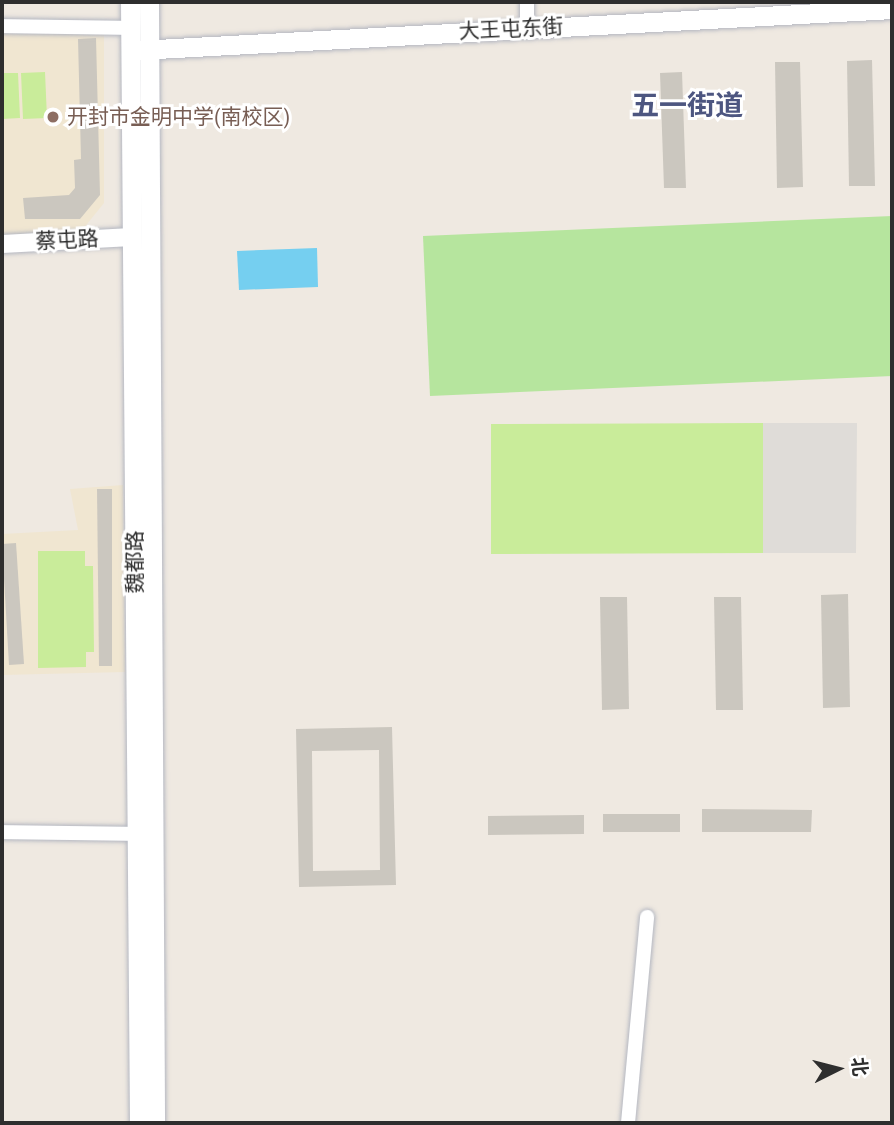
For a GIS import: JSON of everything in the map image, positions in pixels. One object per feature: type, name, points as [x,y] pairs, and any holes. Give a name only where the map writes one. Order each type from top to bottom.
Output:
[{"type":"main road","name":"魏都路","points":[[130,2],[130,28],[140,50],[155,1123]]},
{"type":"main road","name":"魏都路","points":[[139,1123],[132,237],[140,50],[149,2]]},
{"type":"main road","name":"大王屯东街","points":[[140,50],[838,7],[892,9]]},
{"type":"street","points":[[527,2],[527,27]]},
{"type":"street","points":[[2,26],[130,28]]},
{"type":"street","name":"蔡屯路","points":[[2,244],[132,237]]},
{"type":"street","points":[[2,832],[137,834]]},
{"type":"street","points":[[628,1123],[647,917]]},
{"type":"shaded area","name":"开封市金明中学(南校区)","points":[[2,29],[104,31],[104,203],[83,229],[2,236]]},
{"type":"shaded area","points":[[763,423],[857,423],[856,553],[763,553]]},
{"type":"shaded area","points":[[123,485],[125,672],[2,675],[2,534],[78,530],[70,489]]},
{"type":"green space","points":[[45,72],[47,118],[23,119],[21,73]]},
{"type":"green space","points":[[2,73],[18,73],[20,118],[2,119]]},
{"type":"green space","points":[[892,216],[892,376],[430,396],[423,236]]},
{"type":"green space","points":[[763,423],[763,553],[491,554],[491,424]]},
{"type":"green space","points":[[38,551],[85,551],[85,566],[93,566],[94,652],[86,652],[86,667],[38,668]]},
{"type":"water","points":[[317,248],[318,287],[239,290],[237,251]]},
{"type":"building","points":[[96,38],[100,195],[80,219],[25,219],[23,198],[69,195],[75,188],[74,160],[81,159],[78,39]]},
{"type":"building","points":[[872,60],[875,186],[849,186],[847,61]]},
{"type":"building","points":[[775,62],[800,62],[803,187],[777,188]]},
{"type":"building","points":[[682,72],[686,188],[664,188],[660,73]]},
{"type":"building","points":[[97,489],[112,489],[112,666],[99,666]]},
{"type":"building","points":[[16,543],[24,664],[9,665],[2,544]]},
{"type":"building","points":[[848,594],[850,707],[823,708],[821,595]]},
{"type":"building","points":[[600,597],[627,597],[629,709],[602,710]]},
{"type":"building","points":[[714,597],[741,597],[743,710],[716,710]]},
{"type":"building","points":[[392,727],[396,885],[299,887],[296,729]],"holes":[[[379,750],[380,870],[313,871],[312,751]]]},
{"type":"building","points":[[702,809],[812,810],[811,832],[702,832]]},
{"type":"building","points":[[603,814],[680,814],[680,832],[603,832]]},
{"type":"building","points":[[584,815],[584,834],[488,835],[488,816]]},
{"type":"place","name":"开封市金明中学(南校区)","points":[[53,117]]},
{"type":"district","name":"五一街道","points":[[687,106]]}]
